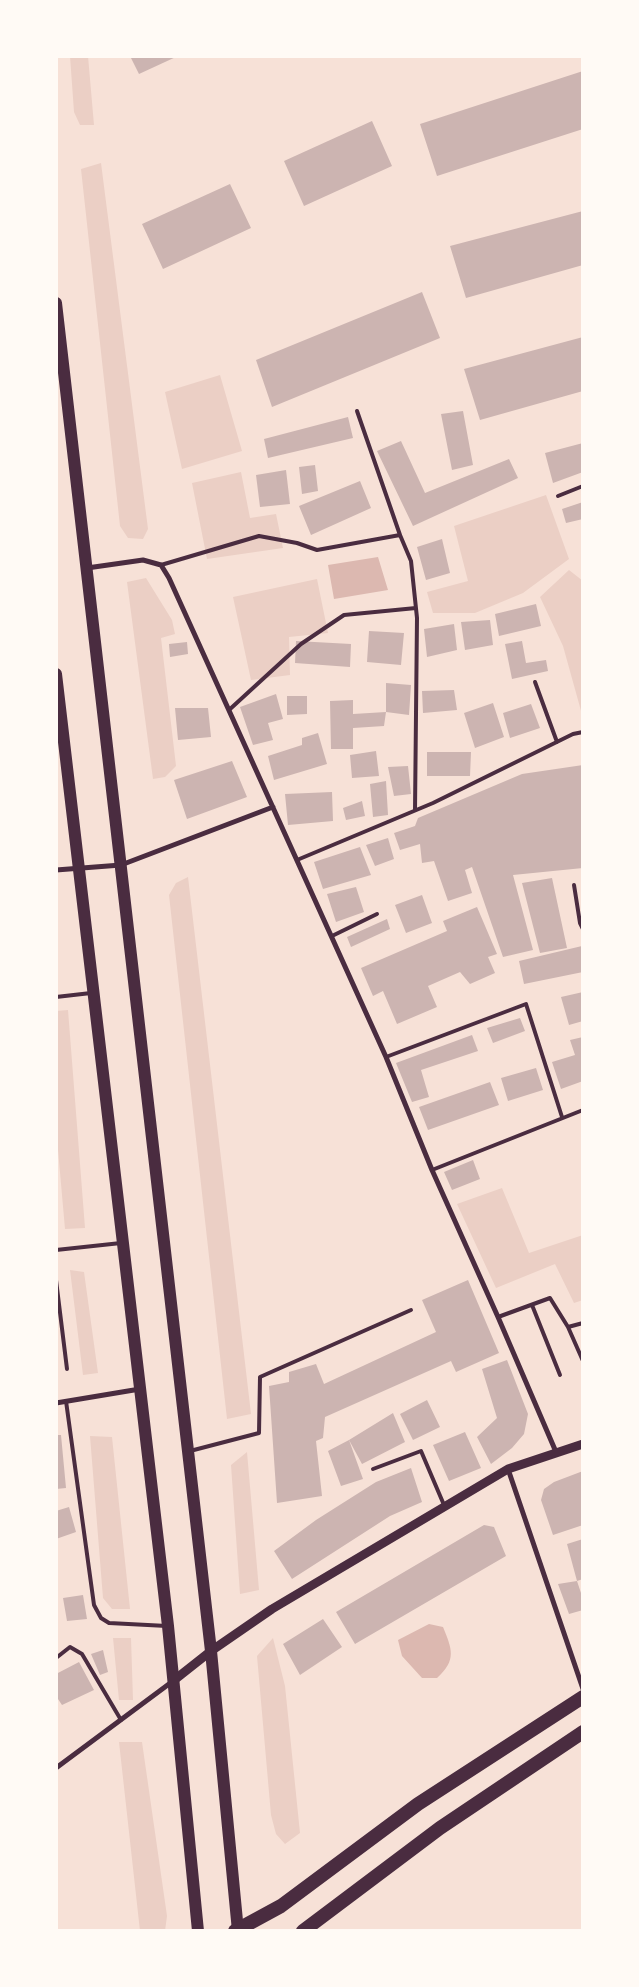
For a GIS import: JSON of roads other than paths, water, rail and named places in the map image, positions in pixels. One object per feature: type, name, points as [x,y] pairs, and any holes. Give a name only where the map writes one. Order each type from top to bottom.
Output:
[{"type":"highway","points":[[237,1930],[281,1906],[418,1804],[583,1697]]},
{"type":"highway","points":[[303,1931],[440,1828],[582,1735]]},
{"type":"main road","points":[[56,303],[211,1651],[237,1930]]},
{"type":"main road","points":[[56,674],[168,1626],[198,1931]]},
{"type":"street","points":[[87,568],[143,560],[161,565],[169,578],[386,1057],[432,1170],[556,1452]]},
{"type":"street","points":[[56,870],[121,865],[273,807]]},
{"type":"street","points":[[56,1403],[140,1389]]},
{"type":"street","points":[[56,1768],[211,1651],[272,1609],[508,1469],[583,1444]]},
{"type":"street","points":[[508,1469],[583,1689]]},
{"type":"lane","points":[[357,411],[400,535],[411,561],[416,608],[415,810]]},
{"type":"lane","points":[[558,496],[583,486]]},
{"type":"lane","points":[[161,565],[260,536],[298,543],[317,550],[400,535]]},
{"type":"lane","points":[[229,710],[301,644],[344,616],[416,608]]},
{"type":"lane","points":[[535,682],[557,742]]},
{"type":"lane","points":[[297,860],[415,810],[573,734],[583,732]]},
{"type":"lane","points":[[574,885],[580,923],[583,929]]},
{"type":"lane","points":[[332,936],[377,914]]},
{"type":"lane","points":[[56,997],[94,993]]},
{"type":"lane","points":[[386,1057],[526,1004],[562,1117]]},
{"type":"lane","points":[[432,1170],[583,1110]]},
{"type":"lane","points":[[56,1250],[123,1243]]},
{"type":"lane","points":[[56,1280],[67,1370]]},
{"type":"lane","points":[[498,1317],[550,1298],[568,1327],[583,1361]]},
{"type":"lane","points":[[532,1305],[560,1375]]},
{"type":"lane","points":[[188,1452],[259,1433],[260,1377],[411,1310]]},
{"type":"lane","points":[[568,1327],[583,1322]]},
{"type":"lane","points":[[66,1401],[94,1604],[101,1618],[109,1623],[168,1626]]},
{"type":"lane","points":[[373,1469],[421,1451],[444,1506]]},
{"type":"lane","points":[[56,1658],[70,1647],[82,1654],[121,1720]]}]
